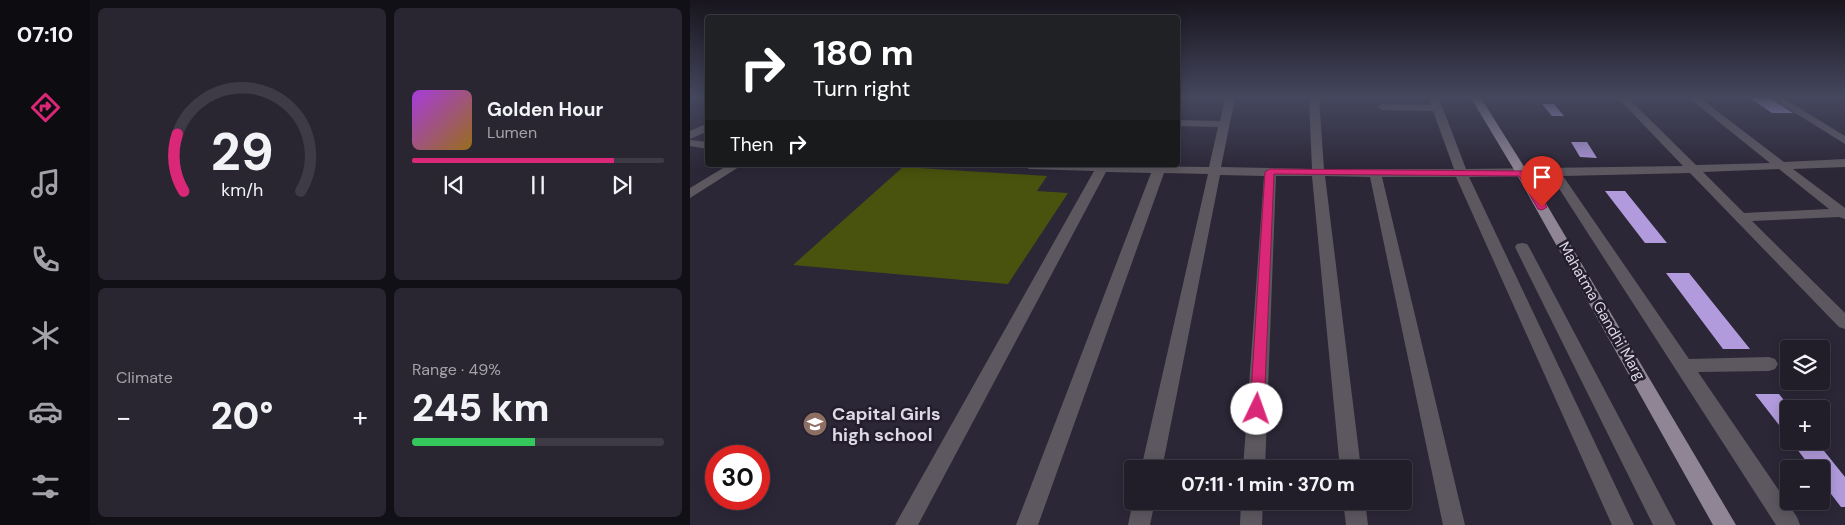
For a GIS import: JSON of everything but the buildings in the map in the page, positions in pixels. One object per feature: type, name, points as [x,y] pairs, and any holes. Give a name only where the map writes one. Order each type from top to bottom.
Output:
[{"type":"main road","name":"Mahatma Gandhi Marg","points":[[1491,122],[1725,525]]},
{"type":"street","points":[[1315,122],[1318,172],[1350,460]]},
{"type":"street","points":[[1443,122],[1461,173],[1623,525]]},
{"type":"street","points":[[1647,122],[1845,322]]},
{"type":"street","points":[[1726,122],[1844,214]]},
{"type":"street","points":[[1815,122],[1845,141]]},
{"type":"street","points":[[1153,460],[1224,124],[1180,123]]},
{"type":"street","points":[[690,136],[705,128]]},
{"type":"street","points":[[690,144],[705,146]]},
{"type":"street","points":[[1117,167],[1159,170],[1270,172],[1522,174],[1845,163]]},
{"type":"street","points":[[690,194],[733,167]]},
{"type":"street","points":[[906,525],[1102,167]]},
{"type":"street","points":[[1026,525],[1159,170]]},
{"type":"street","points":[[1254,460],[1270,172]]},
{"type":"street","points":[[1374,173],[1454,525]]},
{"type":"street","points":[[1555,173],[1789,525]]},
{"type":"street","points":[[1740,217],[1844,214]]},
{"type":"street","points":[[1522,247],[1665,525]]},
{"type":"street","points":[[1684,366],[1769,364]]},
{"type":"street","points":[[1139,525],[1142,510]]},
{"type":"street","points":[[1251,525],[1252,510]]},
{"type":"street","points":[[1355,510],[1357,525]]},
{"type":"green space","points":[[903,167],[1047,176],[1037,191],[1068,193],[1008,284],[793,265]]},
{"type":"place","name":"Capital Girls high school","points":[[815,424]]},
{"type":"route","points":[[1257,409],[1270,172],[1522,174],[1542,207]]}]
